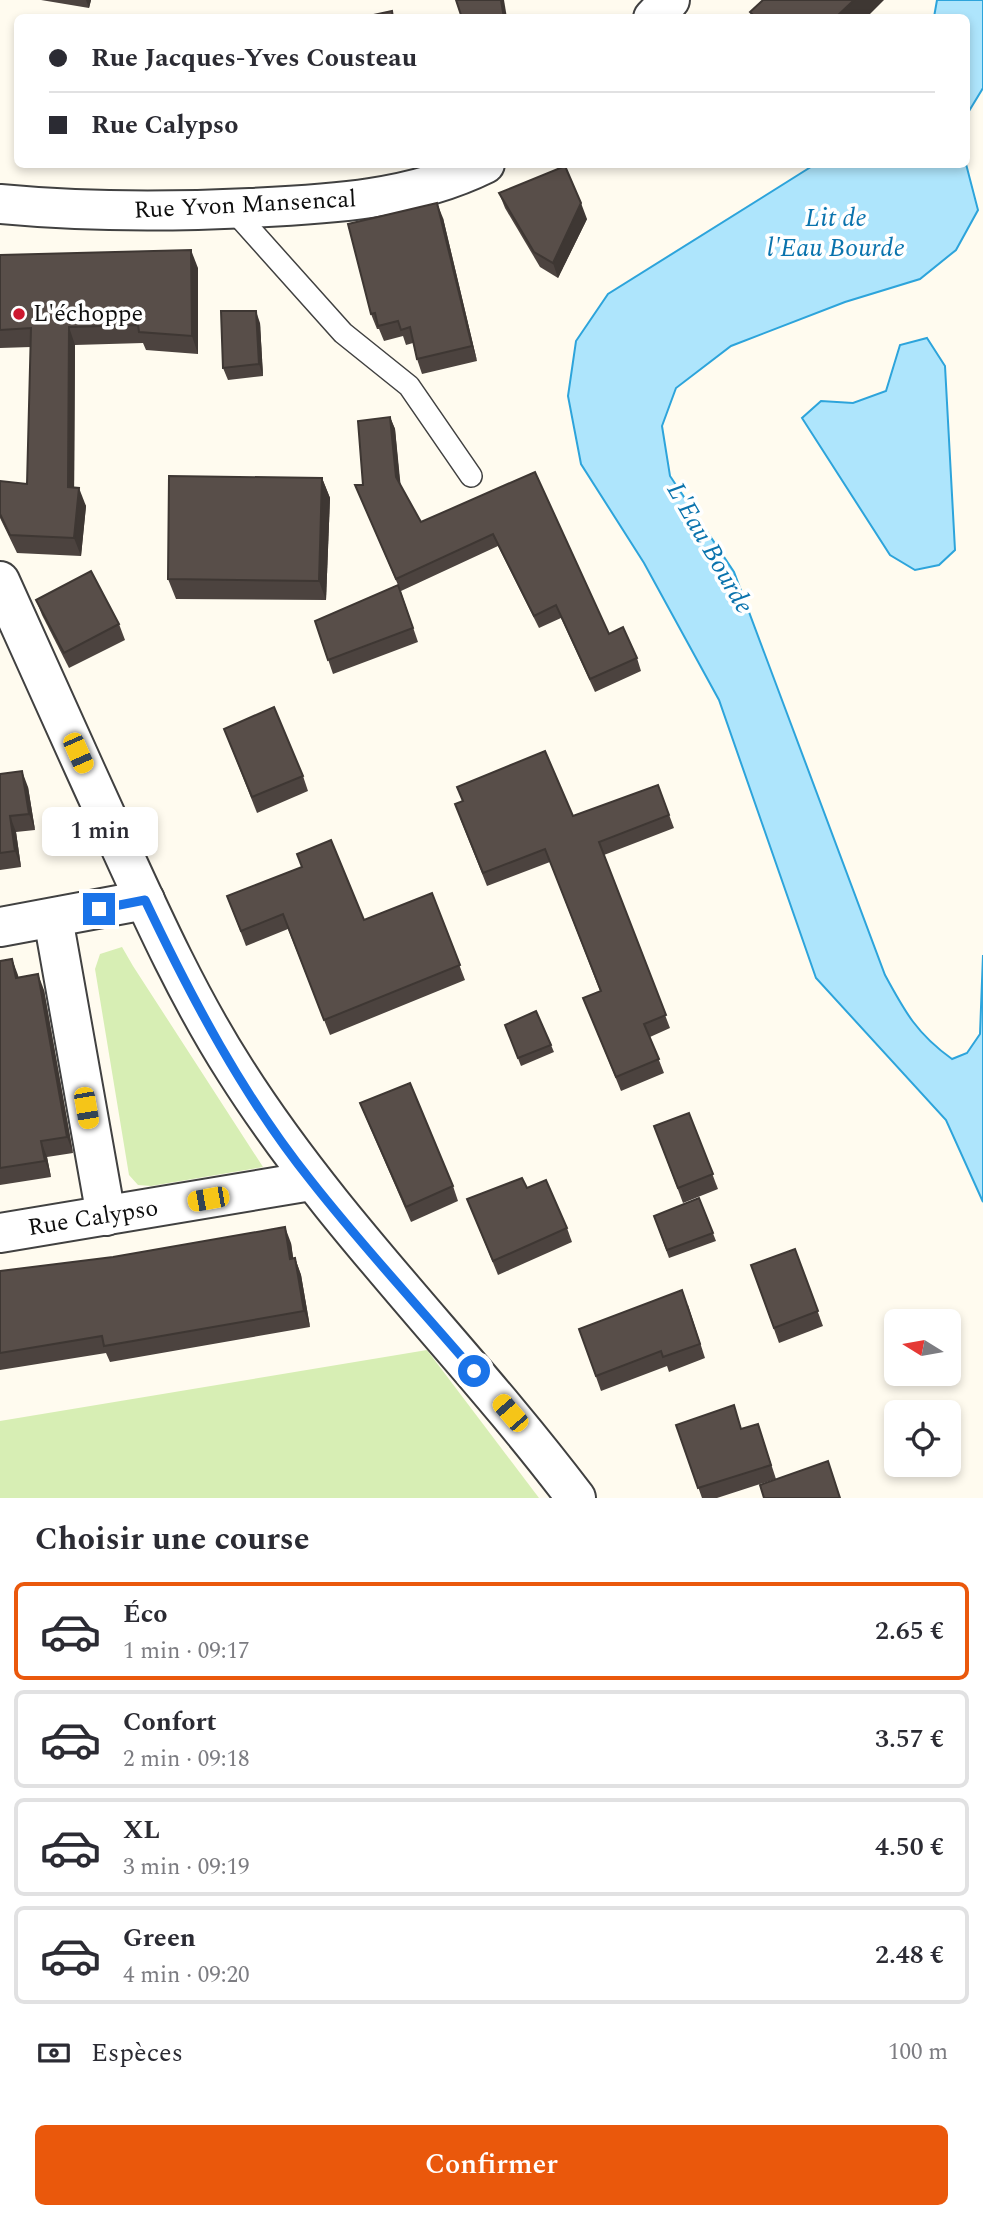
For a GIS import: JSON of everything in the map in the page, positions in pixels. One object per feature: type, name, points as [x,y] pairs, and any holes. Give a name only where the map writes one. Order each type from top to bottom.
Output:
[{"type":"street","points":[[657,14],[670,0]]},
{"type":"street","name":"Rue Yvon Mansencal","points":[[0,204],[79,212],[333,204],[423,188],[475,168]]},
{"type":"street","points":[[0,581],[177,967],[234,1069],[311,1181],[529,1434],[576,1498]]},
{"type":"street","points":[[0,927],[145,900]]},
{"type":"street","points":[[53,918],[106,1216]]},
{"type":"street","name":"Rue Calypso","points":[[0,1233],[311,1181]]},
{"type":"lane","points":[[232,209],[343,333],[410,386],[471,476]]},
{"type":"green space","points":[[122,947],[263,1167],[151,1186],[138,1185],[129,1175],[95,969],[100,954]]},
{"type":"green space","points":[[427,1350],[539,1498],[0,1498],[0,1421]]},
{"type":"water","points":[[937,0],[983,0],[983,88],[970,109],[970,14],[935,14]]},
{"type":"water","name":"Lit de l'Eau Bourde","points":[[809,168],[967,168],[978,210],[956,250],[920,279],[845,302],[731,346],[676,388],[662,426],[670,476],[734,572],[885,975],[913,1021],[930,1041],[952,1059],[967,1053],[980,1034],[983,955],[983,1202],[946,1120],[816,978],[719,700],[644,563],[581,464],[568,396],[576,341],[608,294]]},
{"type":"water","points":[[927,338],[945,366],[955,550],[939,565],[915,570],[890,555],[802,418],[821,401],[853,403],[886,391],[900,345]]},
{"type":"building","points":[[456,0],[501,0],[503,14],[461,14]]},
{"type":"building","points":[[763,0],[854,0],[839,14],[750,12]]},
{"type":"building","points":[[566,168],[581,203],[553,263],[534,252],[499,193]]},
{"type":"building","points":[[437,203],[472,346],[417,359],[410,327],[401,330],[398,321],[378,326],[375,313],[371,314],[348,224]]},
{"type":"building","points":[[191,250],[192,336],[139,332],[138,325],[69,327],[68,487],[79,488],[74,538],[10,535],[0,514],[0,481],[27,484],[31,328],[0,330],[0,255]]},
{"type":"building","points":[[221,311],[256,311],[259,364],[223,368]]},
{"type":"building","points":[[390,417],[396,477],[421,522],[535,472],[609,634],[623,627],[637,658],[590,679],[556,605],[534,616],[493,534],[396,579],[355,485],[363,485],[358,421]]},
{"type":"building","points":[[169,476],[322,478],[319,581],[168,579]]},
{"type":"building","points":[[91,571],[119,624],[64,653],[36,600]]},
{"type":"building","points":[[398,585],[413,628],[328,660],[315,621]]},
{"type":"building","points":[[274,707],[303,776],[252,797],[224,729]]},
{"type":"building","points":[[545,751],[573,816],[658,785],[669,815],[599,842],[666,1015],[644,1024],[659,1059],[616,1077],[583,998],[601,991],[545,849],[483,873],[455,804],[463,801],[457,787]]},
{"type":"building","points":[[22,771],[29,814],[10,816],[15,851],[0,853],[0,774]]},
{"type":"building","points":[[331,840],[364,920],[432,893],[460,965],[324,1020],[283,914],[241,931],[227,896],[302,867],[297,854]]},
{"type":"building","points":[[12,959],[16,978],[38,974],[67,1137],[41,1141],[45,1161],[0,1168],[0,961]]},
{"type":"building","points":[[536,1011],[551,1045],[518,1058],[505,1025]]},
{"type":"building","points":[[410,1083],[453,1186],[406,1207],[360,1103]]},
{"type":"building","points":[[689,1113],[713,1174],[678,1188],[654,1126]]},
{"type":"building","points":[[522,1178],[527,1188],[546,1180],[567,1228],[493,1261],[467,1199]]},
{"type":"building","points":[[699,1198],[713,1233],[667,1250],[654,1216]]},
{"type":"building","points":[[285,1227],[290,1259],[295,1258],[304,1311],[104,1346],[102,1336],[0,1353],[0,1271],[113,1257]]},
{"type":"building","points":[[795,1249],[818,1311],[774,1328],[751,1265]]},
{"type":"building","points":[[682,1290],[700,1344],[663,1357],[661,1351],[596,1376],[579,1329]]},
{"type":"building","points":[[734,1405],[741,1429],[758,1424],[771,1465],[698,1488],[676,1425]]},
{"type":"building","points":[[828,1461],[840,1498],[764,1498],[760,1485]]},
{"type":"place","name":"L'échoppe","points":[[19,314]]},
{"type":"route","points":[[99,909],[145,900],[177,967],[234,1069],[311,1181],[474,1371]]},
{"type":"water label","name":"L'Eau Bourde","points":[[710,548]]}]
